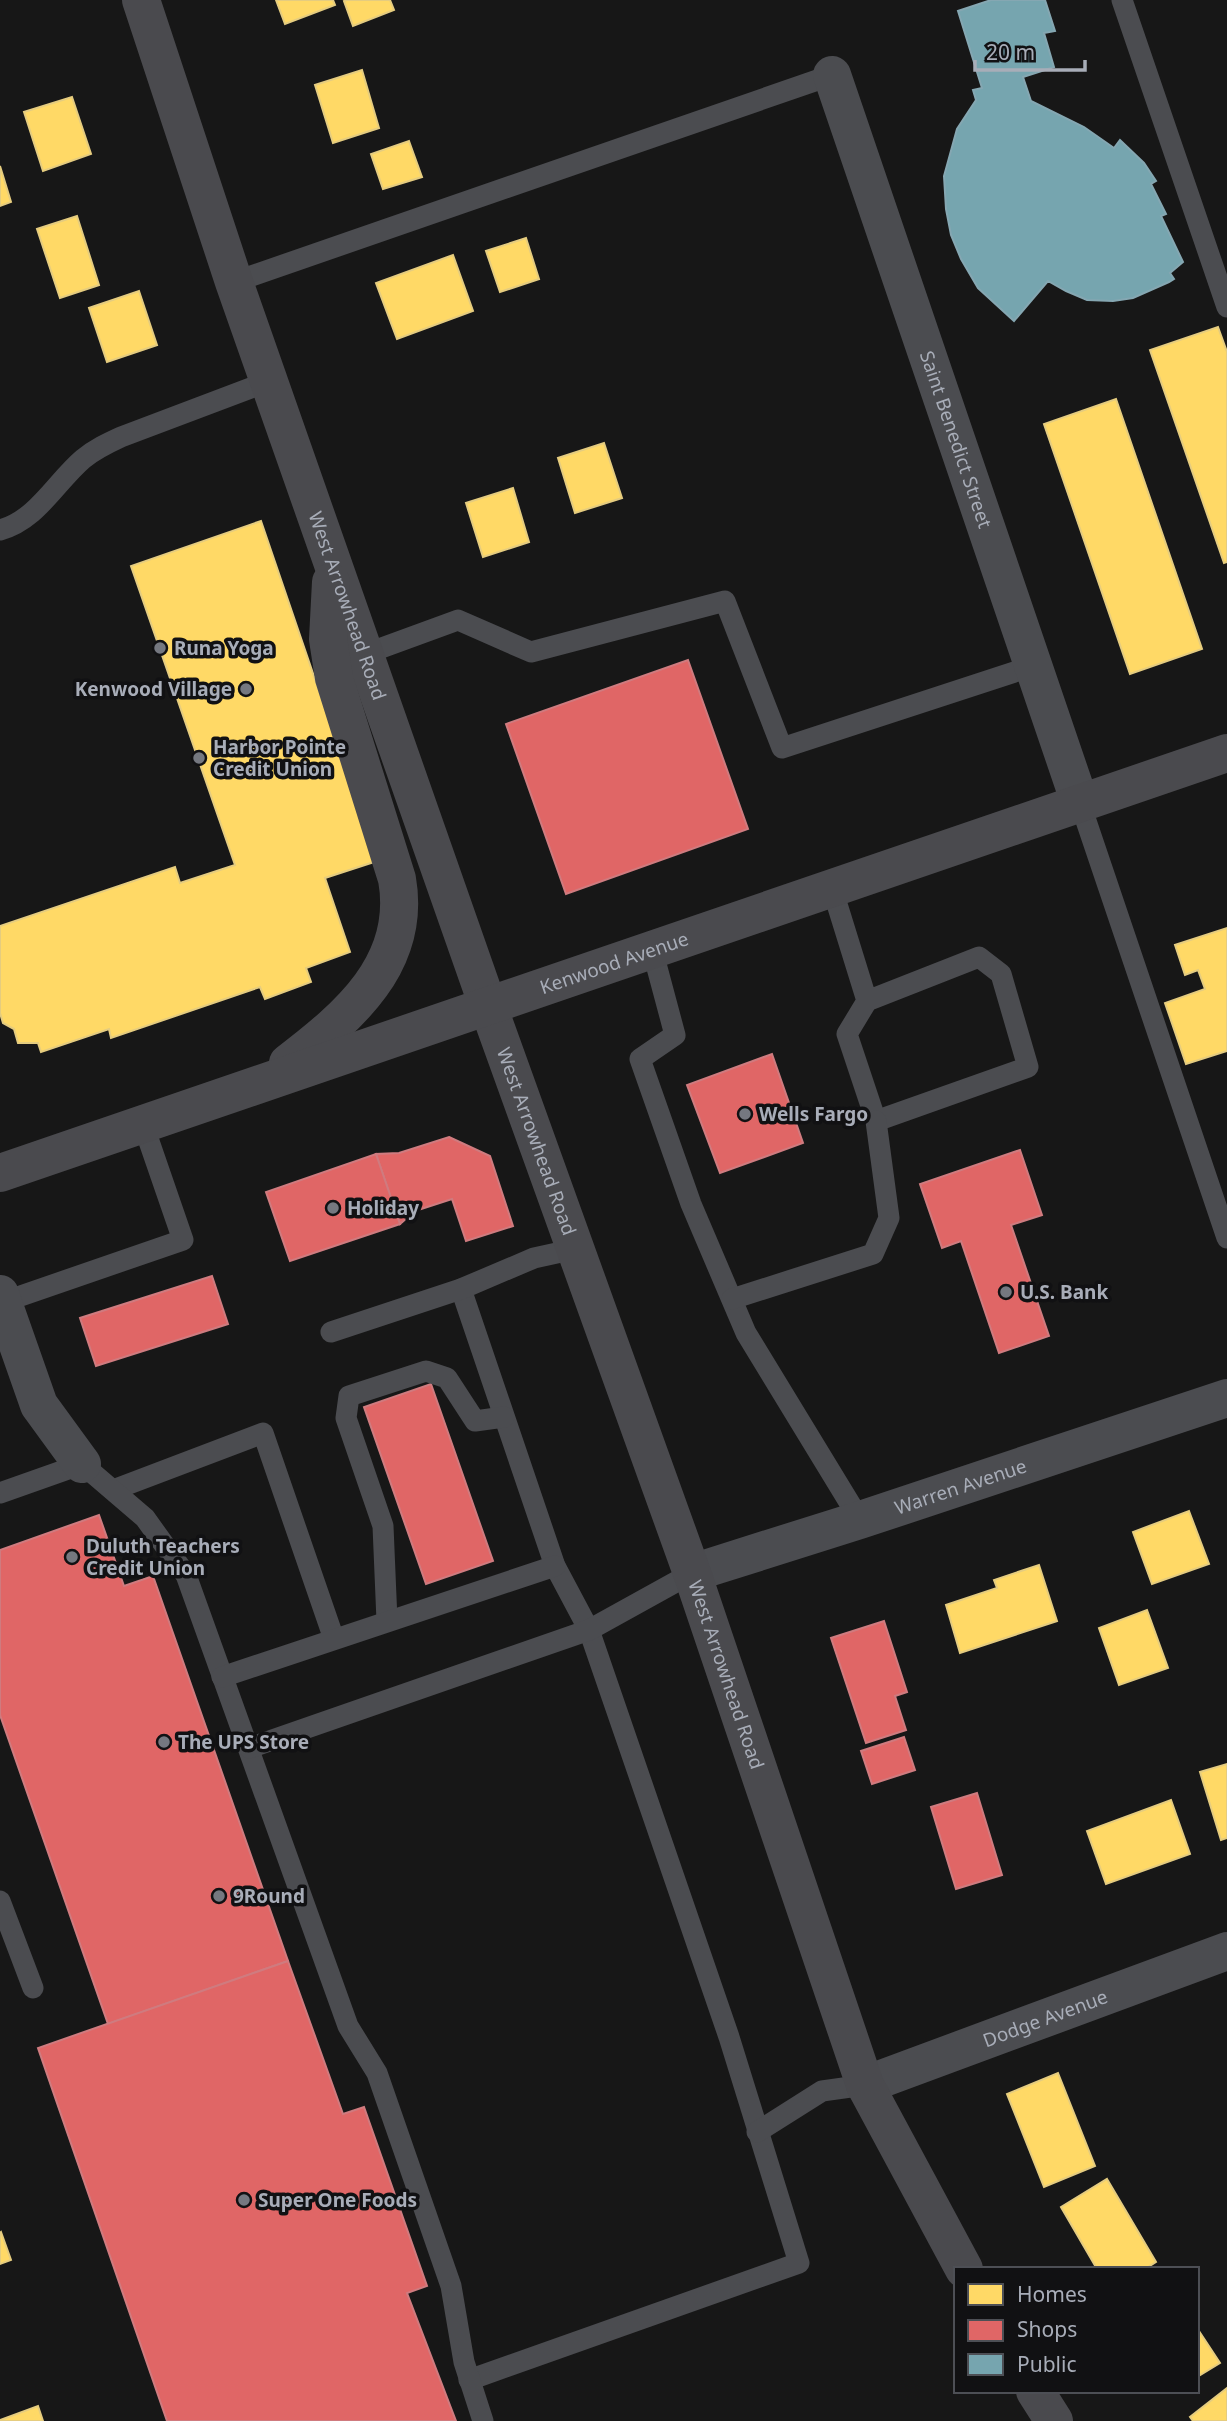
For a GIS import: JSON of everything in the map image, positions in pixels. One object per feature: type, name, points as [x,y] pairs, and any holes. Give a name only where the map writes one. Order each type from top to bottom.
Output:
[{"type":"street","name":"West Arrowhead Road","points":[[141,0],[234,282],[488,1006],[692,1573],[865,2085],[963,2267]]},
{"type":"street","name":"Saint Benedict Street","points":[[832,75],[1080,803]]},
{"type":"street","points":[[263,1082],[331,1030],[365,996],[391,949],[401,898],[329,655],[332,562]]},
{"type":"street","name":"Kenwood Avenue","points":[[0,1173],[1227,753]]},
{"type":"street","points":[[1,1298],[39,1405],[82,1464]]},
{"type":"street","name":"Warren Avenue","points":[[692,1573],[1227,1398]]},
{"type":"street","name":"Dodge Avenue","points":[[865,2085],[1227,1951]]},
{"type":"street","points":[[1036,2393],[1054,2421]]},
{"type":"lane","points":[[1122,0],[1227,307]]},
{"type":"lane","points":[[234,282],[832,75]]},
{"type":"lane","points":[[0,530],[12,527],[29,516],[82,460],[99,448],[121,437],[269,381]]},
{"type":"lane","points":[[365,654],[457,620],[531,652],[724,601],[782,748],[1033,666]]},
{"type":"lane","points":[[1080,803],[1227,1238]]},
{"type":"lane","points":[[832,888],[867,1001]]},
{"type":"lane","points":[[652,949],[675,1035],[640,1059],[691,1204],[746,1333],[860,1520]]},
{"type":"lane","points":[[732,1299],[873,1254],[888,1218],[876,1121],[847,1034],[867,1001],[979,957],[1001,974],[1028,1067],[876,1121]]},
{"type":"lane","points":[[1,1298],[183,1240],[143,1124]]},
{"type":"lane","points":[[331,1332],[460,1289],[534,1258],[575,1249]]},
{"type":"lane","points":[[460,1289],[555,1566],[589,1630],[729,2037],[799,2263],[469,2380]]},
{"type":"lane","points":[[387,1621],[383,1526],[346,1418],[349,1396],[426,1371],[447,1378],[475,1421],[504,1417]]},
{"type":"lane","points":[[113,1490],[263,1433],[334,1639]]},
{"type":"lane","points":[[0,1493],[82,1464],[145,1518],[186,1575],[348,2026],[382,2086],[451,2286],[464,2362],[483,2421]]},
{"type":"lane","points":[[222,1677],[555,1566]]},
{"type":"lane","points":[[249,1748],[589,1630],[692,1573]]},
{"type":"lane","points":[[0,1901],[33,1988]]},
{"type":"lane","points":[[757,2132],[822,2091],[865,2085]]},
{"type":"building: Homes","points":[[276,0],[333,0],[335,5],[285,24]]},
{"type":"building: Homes","points":[[390,0],[394,10],[353,26],[344,1]]},
{"type":"building: Homes","points":[[362,70],[379,128],[333,143],[315,85]]},
{"type":"building: Homes","points":[[72,97],[91,154],[43,171],[24,112]]},
{"type":"building: Homes","points":[[409,141],[422,177],[383,189],[371,154]]},
{"type":"building: Homes","points":[[0,166],[11,202],[0,206]]},
{"type":"building: Homes","points":[[77,216],[99,285],[60,298],[37,229]]},
{"type":"building: Homes","points":[[526,238],[539,279],[500,292],[486,251]]},
{"type":"building: Homes","points":[[453,255],[473,311],[397,339],[376,283]]},
{"type":"building: Homes","points":[[139,291],[157,345],[107,362],[89,308]]},
{"type":"building: Homes","points":[[1218,327],[1227,352],[1227,562],[1224,563],[1150,350]]},
{"type":"building: Homes","points":[[1116,399],[1202,649],[1130,674],[1044,424]]},
{"type":"building: Homes","points":[[604,443],[622,498],[575,513],[558,458]]},
{"type":"building: Homes","points":[[513,488],[529,542],[483,557],[466,503]]},
{"type":"building: Homes","name":"Kenwood Village","points":[[261,521],[377,861],[325,878],[350,952],[306,968],[311,982],[265,999],[260,987],[111,1038],[109,1029],[41,1052],[38,1043],[18,1043],[14,1029],[3,1023],[0,1013],[0,926],[175,867],[180,883],[235,865],[131,566]]},
{"type":"building: Homes","points":[[1227,928],[1227,1051],[1186,1064],[1165,1003],[1205,989],[1198,970],[1185,975],[1175,945]]},
{"type":"building: Homes","points":[[1189,1511],[1209,1564],[1152,1584],[1133,1532]]},
{"type":"building: Homes","points":[[1039,1565],[1057,1621],[960,1653],[946,1605],[997,1588],[994,1580]]},
{"type":"building: Homes","points":[[1147,1610],[1168,1668],[1119,1685],[1099,1628]]},
{"type":"building: Homes","points":[[1227,1764],[1227,1838],[1221,1840],[1200,1772]]},
{"type":"building: Homes","points":[[1171,1800],[1190,1854],[1106,1884],[1087,1831]]},
{"type":"building: Homes","points":[[1058,2073],[1095,2166],[1044,2187],[1007,2094]]},
{"type":"building: Homes","points":[[1107,2179],[1156,2262],[1148,2267],[1096,2267],[1061,2207]]},
{"type":"building: Homes","points":[[0,2233],[11,2260],[0,2264]]},
{"type":"building: Homes","points":[[1199,2331],[1220,2363],[1199,2376]]},
{"type":"building: Homes","points":[[1227,2388],[1227,2421],[1193,2421],[1190,2417]]},
{"type":"building: Homes","points":[[38,2406],[43,2421],[0,2421],[0,2420]]},
{"type":"building: Shops","points":[[688,660],[748,829],[566,894],[506,724]]},
{"type":"building: Shops","name":"Wells Fargo","points":[[772,1054],[803,1143],[720,1173],[687,1085]]},
{"type":"building: Shops","name":"Holiday","points":[[449,1137],[490,1156],[513,1226],[466,1241],[452,1199],[415,1211],[400,1224],[376,1154],[399,1153]]},
{"type":"building: Shops","name":"U.S. Bank","points":[[1020,1150],[1042,1215],[1011,1225],[1049,1336],[999,1353],[961,1241],[942,1248],[920,1184]]},
{"type":"building: Shops","name":"Holiday","points":[[376,1154],[400,1224],[290,1261],[266,1192]]},
{"type":"building: Shops","points":[[212,1276],[228,1324],[96,1366],[80,1318]]},
{"type":"building: Shops","points":[[431,1384],[493,1561],[426,1584],[364,1407]]},
{"type":"building: Shops","points":[[99,1515],[124,1586],[153,1576],[288,1961],[108,2024],[0,1715],[0,1550]]},
{"type":"building: Shops","points":[[884,1621],[907,1692],[895,1696],[906,1730],[866,1743],[831,1638]]},
{"type":"building: Shops","points":[[904,1737],[915,1770],[872,1784],[861,1751]]},
{"type":"building: Shops","points":[[977,1793],[1002,1875],[956,1889],[931,1807]]},
{"type":"building: Shops","name":"Super One Foods","points":[[288,1961],[343,2114],[364,2107],[427,2286],[407,2293],[456,2421],[167,2421],[38,2048]]},
{"type":"building: Public","points":[[991,0],[1045,0],[1055,31],[1044,33],[1054,67],[1023,77],[1031,101],[1084,127],[1114,148],[1120,140],[1144,163],[1156,181],[1151,184],[1166,214],[1161,216],[1183,262],[1170,273],[1174,279],[1133,298],[1113,301],[1087,300],[1048,281],[1014,321],[978,288],[951,235],[944,176],[957,129],[976,100],[973,90],[982,88],[958,11]]},
{"type":"place","name":"Runa Yoga","points":[[160,648]]},
{"type":"place","name":"Kenwood Village","points":[[246,689]]},
{"type":"place","name":"Harbor Pointe Credit Union","points":[[199,758]]},
{"type":"place","name":"Wells Fargo","points":[[745,1114]]},
{"type":"place","name":"Holiday","points":[[333,1208]]},
{"type":"place","name":"U.S. Bank","points":[[1006,1292]]},
{"type":"place","name":"Duluth Teachers Credit Union","points":[[72,1557]]},
{"type":"place","name":"The UPS Store","points":[[164,1742]]},
{"type":"place","name":"9Round","points":[[219,1896]]},
{"type":"place","name":"Super One Foods","points":[[244,2200]]}]
